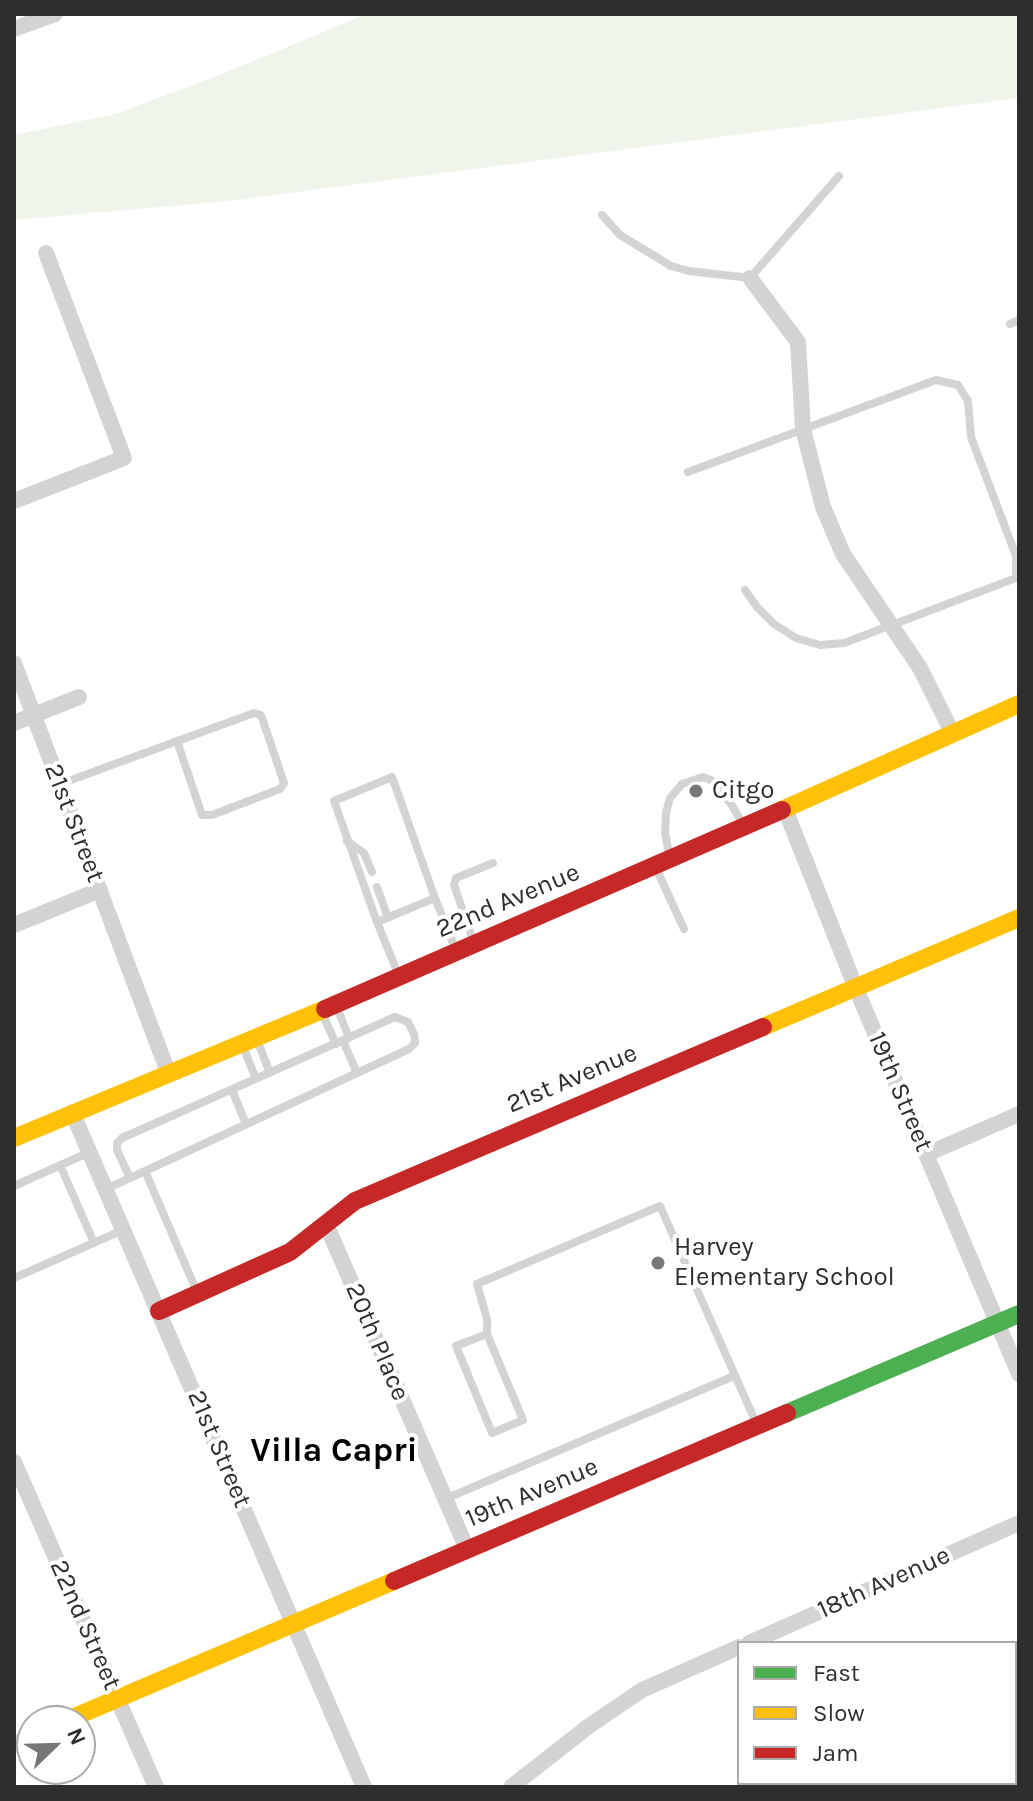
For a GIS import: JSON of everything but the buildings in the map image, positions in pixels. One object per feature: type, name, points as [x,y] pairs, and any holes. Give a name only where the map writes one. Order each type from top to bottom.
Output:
[{"type":"street","points":[[14,29],[55,14]]},
{"type":"street","points":[[14,501],[124,458],[46,253]]},
{"type":"street","points":[[750,278],[798,342],[803,429],[823,507],[843,554],[920,668],[952,732]]},
{"type":"street","name":"21st Street","points":[[14,663],[168,1072]]},
{"type":"street","points":[[14,723],[79,697]]},
{"type":"street","name":"22nd Avenue","points":[[14,1138],[466,948],[1019,704]]},
{"type":"street","name":"19th Street","points":[[785,809],[855,986],[1019,1374]]},
{"type":"street","points":[[14,925],[100,890]]},
{"type":"street","name":"21st Avenue","points":[[159,1311],[269,1264],[302,1244],[355,1201],[1019,918]]},
{"type":"street","name":"21st Street","points":[[72,1112],[364,1787]]},
{"type":"street","points":[[927,1154],[1019,1114]]},
{"type":"street","name":"20th Place","points":[[326,1224],[467,1549]]},
{"type":"street","name":"19th Avenue","points":[[96,1707],[1019,1314]]},
{"type":"street","name":"22nd Street","points":[[14,1462],[156,1787]]},
{"type":"street","name":"18th Avenue","points":[[754,1641],[1019,1523]]},
{"type":"street","points":[[511,1787],[589,1726],[642,1690],[737,1648]]},
{"type":"lane","points":[[602,215],[620,235],[671,266],[750,278],[839,176]]},
{"type":"lane","points":[[688,472],[936,380],[958,385],[968,401],[971,437],[1016,556],[1016,578],[844,643],[820,645],[796,638],[774,624],[745,590]]},
{"type":"lane","points":[[59,785],[177,741],[254,713],[261,715],[284,783],[280,789],[212,815],[202,815],[177,741]]},
{"type":"lane","points":[[399,976],[346,841],[334,801],[392,777],[435,898],[466,948]]},
{"type":"lane","points":[[684,929],[662,862],[670,798],[682,784],[703,777],[711,780],[731,804],[744,827]]},
{"type":"lane","points":[[346,841],[364,853],[372,872]]},
{"type":"lane","points":[[466,948],[454,885],[456,878],[493,863]]},
{"type":"lane","points":[[377,887],[388,918]]},
{"type":"lane","points":[[377,922],[435,898]]},
{"type":"lane","points":[[328,1007],[343,1041]]},
{"type":"lane","points":[[328,1007],[357,1073]]},
{"type":"lane","points":[[106,1189],[130,1178],[246,1124],[409,1049],[415,1043],[408,1022],[395,1017],[122,1138],[117,1143],[117,1150],[130,1178]]},
{"type":"lane","points":[[249,1040],[270,1073]]},
{"type":"lane","points":[[249,1040],[256,1079]]},
{"type":"lane","points":[[232,1090],[246,1124]]},
{"type":"lane","points":[[14,1186],[90,1152]]},
{"type":"lane","points":[[60,1165],[94,1243]]},
{"type":"lane","points":[[145,1171],[198,1294]]},
{"type":"lane","points":[[487,1334],[456,1346],[492,1433],[523,1420],[487,1334],[487,1319],[477,1284],[660,1206],[757,1426]]},
{"type":"lane","points":[[14,1278],[124,1230]]},
{"type":"lane","points":[[445,1499],[734,1376]]},
{"type":"shaded area","points":[[367,14],[1019,14],[1019,98],[228,201],[14,220],[14,135],[115,114]]},
{"type":"traffic: fast","points":[[787,1413],[1019,1314]]},
{"type":"traffic: slow","points":[[782,810],[1019,704]]},
{"type":"traffic: slow","points":[[763,1027],[1019,918]]},
{"type":"traffic: slow","points":[[14,1138],[325,1009]]},
{"type":"traffic: slow","points":[[96,1708],[394,1581]]},
{"type":"traffic: jam","points":[[325,1009],[782,810]]},
{"type":"traffic: jam","points":[[159,1311],[290,1252],[355,1201],[763,1027]]},
{"type":"traffic: jam","points":[[394,1581],[787,1413]]},
{"type":"place","name":"Citgo","points":[[696,791]]},
{"type":"place","name":"Harvey Elementary School","points":[[658,1263]]},
{"type":"district","name":"Villa Capri","points":[[334,1451]]}]
